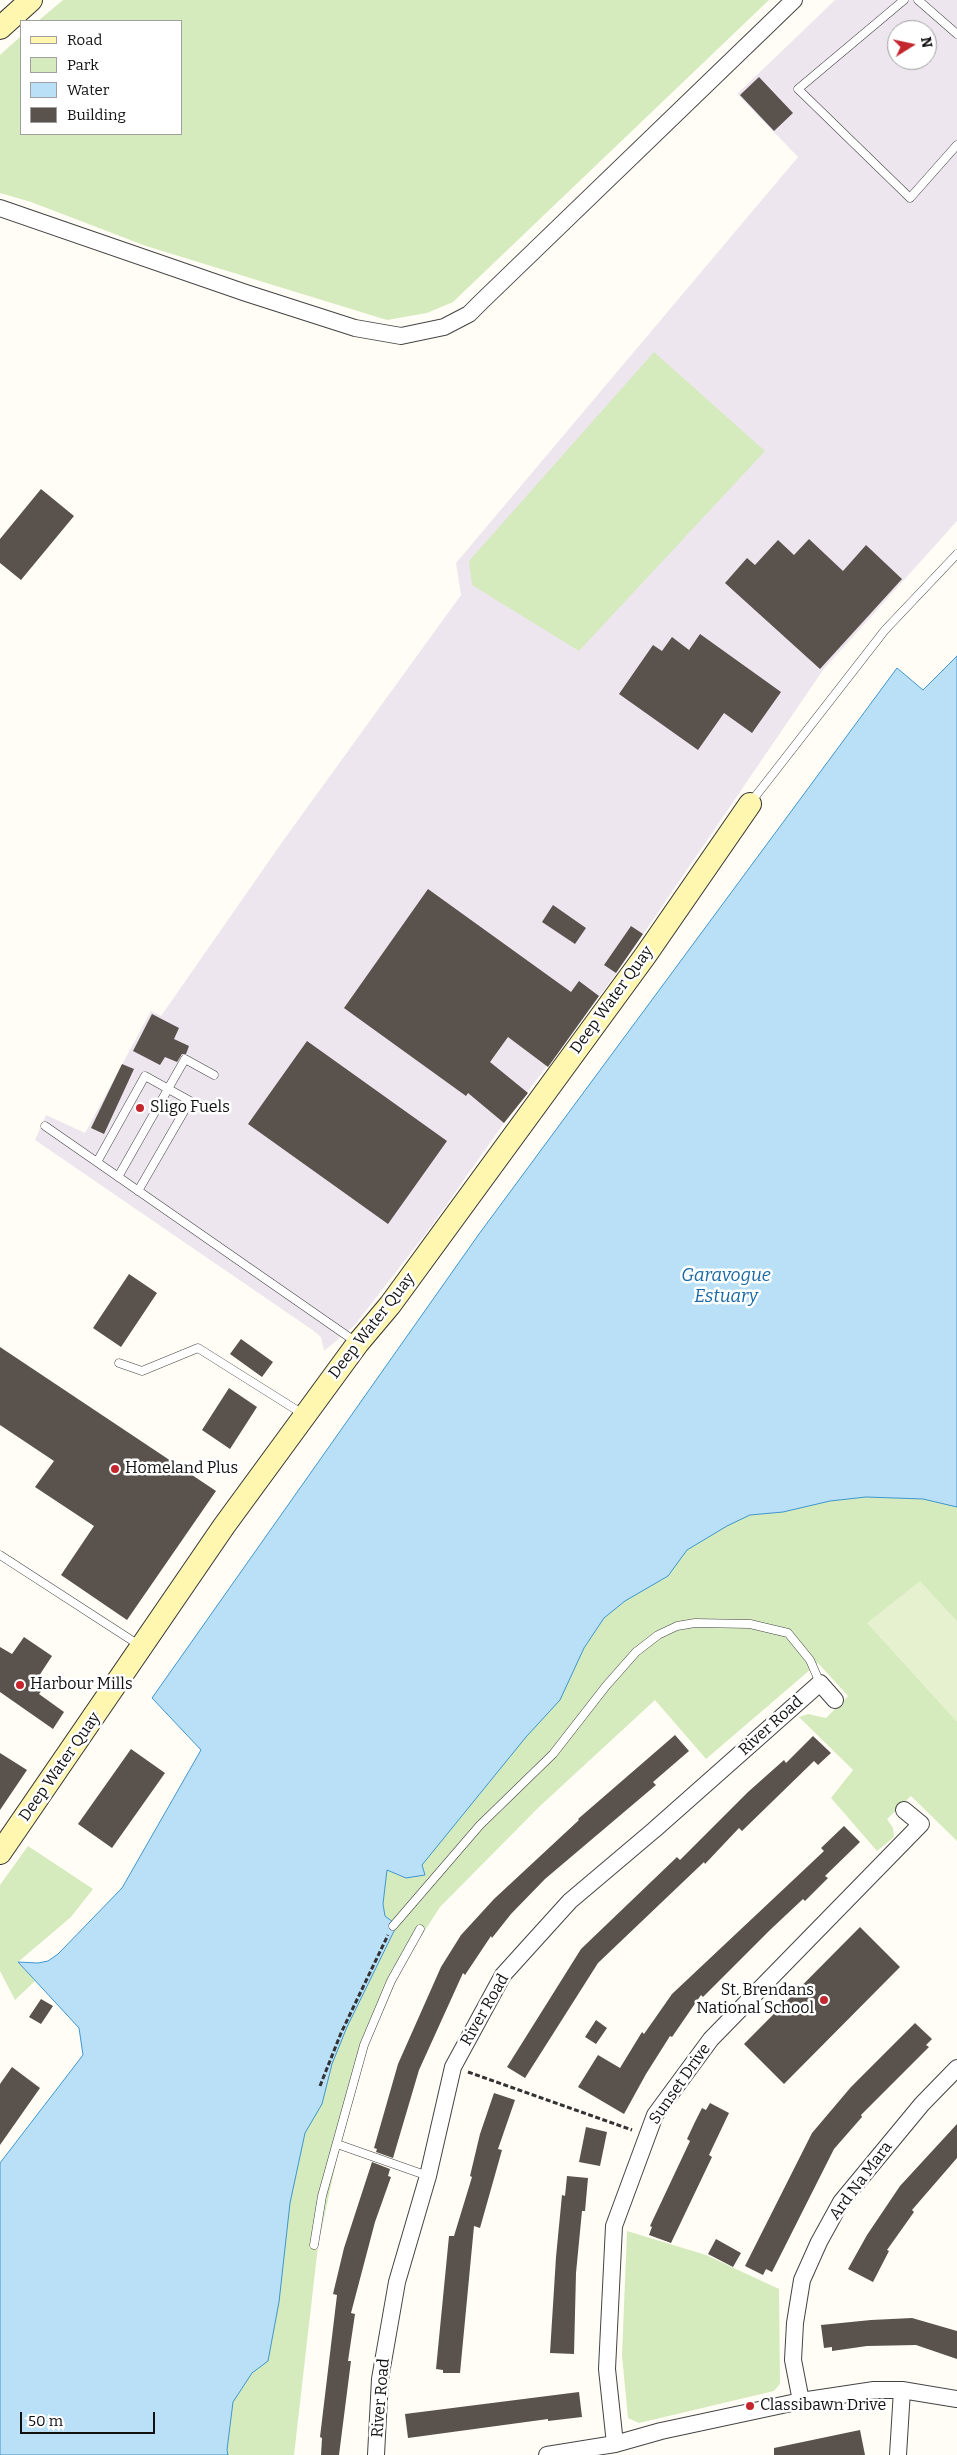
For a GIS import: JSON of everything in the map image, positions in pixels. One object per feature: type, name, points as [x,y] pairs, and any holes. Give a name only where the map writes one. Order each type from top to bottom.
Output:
[{"type":"street","points":[[0,28],[31,0]]},
{"type":"street","points":[[0,208],[246,293],[355,328],[401,336],[444,328],[469,314],[794,0]]},
{"type":"street","name":"Deep Water Quay","points":[[0,1853],[224,1526],[358,1343],[390,1305],[645,956],[750,804]]},
{"type":"street","points":[[820,1683],[835,1700]]},
{"type":"street","name":"River Road","points":[[376,2455],[380,2379],[397,2282],[428,2176],[453,2067],[503,1976],[570,1901],[654,1830],[820,1683]]},
{"type":"street","name":"Sunset Drive","points":[[615,2444],[607,2369],[614,2226],[646,2135],[655,2115],[711,2039],[920,1824],[904,1810]]},
{"type":"street","name":"Ard Na Mara","points":[[801,2401],[792,2360],[795,2323],[802,2280],[819,2242],[847,2195],[922,2104],[957,2068]]},
{"type":"street","points":[[547,2455],[615,2444],[661,2431],[801,2401],[874,2390],[902,2390],[957,2399]]},
{"type":"street","points":[[898,2455],[902,2390]]},
{"type":"lane","points":[[904,0],[798,89],[910,198],[957,145]]},
{"type":"lane","points":[[918,0],[957,34]]},
{"type":"lane","points":[[750,804],[885,630],[957,554]]},
{"type":"lane","points":[[118,1176],[185,1059],[214,1076]]},
{"type":"lane","points":[[97,1162],[145,1076],[190,1102],[138,1191]]},
{"type":"lane","points":[[45,1126],[358,1343]]},
{"type":"lane","points":[[119,1363],[142,1371],[198,1348],[305,1415]]},
{"type":"lane","points":[[0,1555],[142,1647]]},
{"type":"lane","points":[[393,1926],[480,1825],[553,1754],[606,1686],[636,1652],[658,1635],[677,1626],[695,1623],[750,1624],[788,1634],[810,1660],[820,1683]]},
{"type":"lane","points":[[314,2245],[322,2196],[364,2044],[375,2014],[420,1929]]},
{"type":"lane","points":[[337,2144],[428,2176]]},
{"type":"path","points":[[320,2086],[348,2016],[393,1926]]},
{"type":"path","points":[[453,2067],[646,2135]]},
{"type":"shaded area","points":[[835,0],[957,0],[957,521],[823,670],[616,974],[504,1123],[430,1228],[354,1326],[324,1351],[321,1337],[311,1329],[35,1140],[46,1115],[85,1133],[151,1011],[161,1016],[285,838],[461,595],[456,563],[798,157],[737,94]]},
{"type":"green space","points":[[63,0],[769,0],[453,302],[427,313],[387,320],[146,246],[31,202],[0,193],[0,55],[20,37],[20,135],[182,135],[182,20],[39,20]]},
{"type":"green space","points":[[654,352],[765,451],[579,651],[472,585],[469,561]]},
{"type":"green space","points":[[957,1035],[957,1841],[911,1796],[887,1819],[893,1828],[894,1837],[877,1851],[831,1798],[853,1770],[799,1717],[808,1714],[826,1718],[848,1696],[818,1663],[706,1759],[655,1700],[539,1807],[440,1907],[404,1963],[368,2046],[337,2158],[318,2246],[294,2455],[116,2455],[332,2064],[347,2027],[397,1925],[385,1916],[383,1904],[387,1870]]},
{"type":"green space","points":[[920,1581],[957,1621],[957,1722],[867,1623]]},
{"type":"green space","points":[[28,1846],[93,1889],[71,1917],[18,1962],[35,1981],[15,2000],[0,1971],[0,1885]]},
{"type":"green space","points":[[627,2231],[706,2255],[779,2289],[780,2384],[774,2391],[639,2423],[628,2418],[622,2356]]},
{"type":"water","name":"Garavogue Estuary","points":[[957,656],[957,1507],[923,1499],[866,1497],[830,1501],[783,1512],[750,1515],[727,1526],[687,1550],[668,1576],[625,1601],[604,1618],[584,1648],[560,1700],[526,1737],[422,1865],[425,1875],[406,1878],[387,1870],[383,1904],[385,1916],[397,1925],[347,2027],[332,2064],[322,2104],[305,2133],[290,2203],[279,2302],[268,2361],[252,2373],[233,2402],[228,2455],[0,2455],[0,2163],[83,2055],[79,2028],[18,1962],[38,1963],[48,1961],[58,1954],[122,1888],[201,1750],[152,1698],[479,1234],[897,668],[923,690]]},
{"type":"building","points":[[759,77],[793,113],[774,131],[740,95]]},
{"type":"building","points":[[41,489],[74,516],[21,580],[0,563],[0,539]]},
{"type":"building","points":[[809,539],[843,571],[866,545],[902,579],[820,669],[725,583],[747,558],[755,565],[778,540],[794,555]]},
{"type":"building","points":[[700,634],[781,692],[752,733],[724,713],[698,750],[619,694],[653,645],[662,651],[672,637],[689,650]]},
{"type":"building","points":[[428,889],[571,992],[579,981],[599,996],[548,1067],[508,1037],[490,1062],[528,1093],[504,1123],[468,1093],[466,1096],[344,1008]]},
{"type":"building","points":[[553,905],[586,928],[575,944],[542,922]]},
{"type":"building","points":[[631,926],[643,934],[616,973],[604,965]]},
{"type":"building","points":[[152,1014],[179,1028],[174,1039],[189,1046],[186,1054],[182,1054],[177,1062],[165,1057],[160,1065],[133,1051]]},
{"type":"building","points":[[307,1041],[447,1141],[388,1224],[248,1124]]},
{"type":"building","points":[[122,1064],[134,1069],[104,1134],[91,1128]]},
{"type":"building","points":[[129,1274],[157,1293],[121,1347],[93,1328]]},
{"type":"building","points":[[241,1339],[273,1362],[262,1377],[230,1354]]},
{"type":"building","name":"Homeland Plus","points":[[0,1347],[216,1491],[127,1620],[61,1575],[94,1526],[35,1487],[54,1461],[0,1425]]},
{"type":"building","points":[[229,1388],[257,1407],[230,1449],[202,1430]]},
{"type":"building","name":"Harbour Mills","points":[[24,1637],[52,1656],[35,1682],[44,1687],[39,1694],[64,1712],[53,1729],[0,1692],[0,1647],[12,1654]]},
{"type":"building","points":[[675,1735],[689,1751],[653,1782],[656,1785],[545,1879],[511,1914],[492,1938],[491,1936],[465,1975],[463,1973],[419,2070],[393,2158],[376,2152],[377,2149],[374,2148],[398,2064],[441,1967],[461,1935],[494,1899],[578,1819]]},
{"type":"building","points":[[813,1736],[831,1753],[818,1765],[814,1761],[742,1831],[739,1828],[705,1864],[704,1862],[598,1963],[525,2078],[507,2067],[581,1949],[677,1857],[680,1860],[748,1792],[784,1760],[786,1763]]},
{"type":"building","points":[[131,1749],[165,1773],[112,1848],[78,1824]]},
{"type":"building","points":[[0,1753],[27,1770],[0,1810]]},
{"type":"building","points":[[844,1826],[860,1842],[825,1876],[828,1878],[805,1901],[803,1899],[770,1930],[703,1997],[701,1995],[672,2037],[670,2036],[624,2114],[578,2087],[598,2055],[620,2068],[642,2032],[644,2034],[672,1994],[824,1851],[821,1848]]},
{"type":"building","points":[[860,1927],[900,1967],[784,2084],[744,2044]]},
{"type":"building","points":[[41,1999],[53,2006],[41,2024],[29,2017]]},
{"type":"building","points":[[596,2020],[607,2028],[596,2044],[585,2037]]},
{"type":"building","points":[[915,2023],[932,2039],[926,2045],[929,2047],[861,2115],[862,2117],[834,2149],[772,2272],[766,2269],[763,2275],[745,2266],[812,2133],[851,2087]]},
{"type":"building","points":[[12,2067],[40,2088],[0,2145],[0,2084]]},
{"type":"building","points":[[494,2093],[515,2100],[498,2149],[502,2150],[480,2228],[474,2226],[460,2373],[443,2373],[443,2370],[436,2369],[449,2236],[454,2236],[472,2177],[470,2176],[480,2134]]},
{"type":"building","points":[[710,2103],[729,2113],[709,2155],[712,2157],[671,2243],[649,2235],[652,2227],[650,2226],[690,2141],[687,2139],[702,2108],[706,2110]]},
{"type":"building","points":[[957,2124],[957,2158],[912,2210],[914,2212],[887,2250],[889,2251],[873,2282],[848,2269],[867,2235],[900,2186]]},
{"type":"building","points":[[586,2127],[607,2132],[600,2166],[579,2162]]},
{"type":"building","points":[[372,2162],[390,2169],[388,2176],[391,2177],[375,2222],[351,2313],[355,2314],[348,2361],[351,2361],[339,2455],[321,2455],[322,2438],[320,2437],[337,2295],[333,2294],[344,2248]]},
{"type":"building","points":[[567,2176],[588,2178],[585,2211],[582,2211],[576,2273],[574,2354],[550,2353],[556,2257],[562,2195],[565,2196]]},
{"type":"building","points":[[716,2239],[741,2253],[733,2267],[708,2254]]},
{"type":"building","points":[[912,2318],[957,2331],[957,2359],[916,2345],[867,2346],[832,2351],[832,2347],[824,2348],[821,2325]]},
{"type":"building","points":[[579,2392],[582,2417],[548,2421],[548,2419],[408,2438],[405,2414]]},
{"type":"building","points":[[860,2430],[865,2455],[774,2455],[774,2448]]},
{"type":"place","name":"Sligo Fuels","points":[[140,1108]]},
{"type":"place","name":"Homeland Plus","points":[[115,1469]]},
{"type":"place","name":"Harbour Mills","points":[[20,1685]]},
{"type":"place","name":"St. Brendans National School","points":[[824,2000]]},
{"type":"place","name":"Classibawn Drive","points":[[750,2406]]}]
